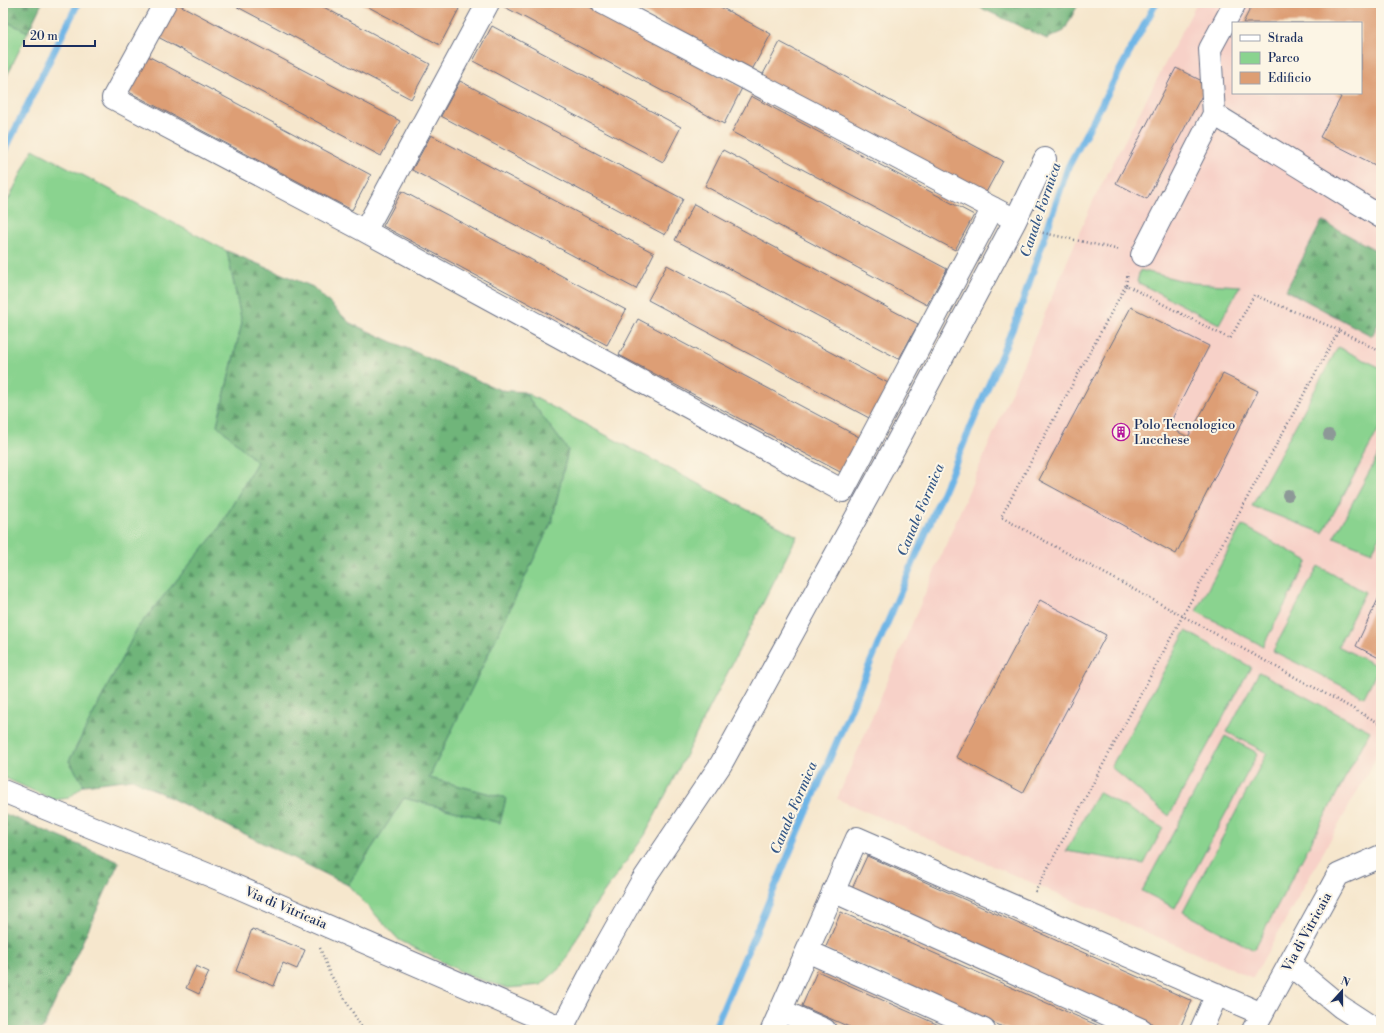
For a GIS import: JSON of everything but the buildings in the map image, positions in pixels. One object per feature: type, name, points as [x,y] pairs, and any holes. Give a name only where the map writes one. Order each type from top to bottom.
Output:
[{"type":"street","points":[[165,3],[113,98],[365,231],[843,491],[993,208]]},
{"type":"street","points":[[365,231],[488,3]]},
{"type":"street","points":[[604,3],[1015,220]]},
{"type":"street","points":[[1142,255],[1214,114],[1210,49],[1235,3]]},
{"type":"street","points":[[1214,114],[1381,217]]},
{"type":"street","points":[[564,1029],[595,965],[641,883],[721,764],[893,450],[1015,220],[1045,159]]},
{"type":"street","name":"Via di Vitricaia","points":[[3,791],[226,882],[564,1029]]},
{"type":"street","points":[[772,1030],[857,838],[1217,994],[1257,1022]]},
{"type":"street","name":"Via di Vitricaia","points":[[1257,1022],[1338,875],[1381,856]]},
{"type":"street","points":[[834,891],[1142,1030]]},
{"type":"street","points":[[807,951],[984,1030]]},
{"type":"street","points":[[1289,964],[1341,1007],[1376,1030]]},
{"type":"street","points":[[1201,1030],[1217,994]]},
{"type":"street","points":[[780,1010],[825,1030]]},
{"type":"path","points":[[1034,230],[1142,255]]},
{"type":"path","points":[[1381,352],[1339,330],[1254,295],[1230,339],[1126,285],[1001,517],[1182,617],[1381,724]]},
{"type":"path","points":[[1039,886],[1182,617],[1339,330]]},
{"type":"path","name":"Via di Vitricaia","points":[[319,945],[329,972],[362,1028],[366,1030]]},
{"type":"shaded area","points":[[1197,3],[1381,3],[1381,749],[1253,978],[837,799],[1093,201]]},
{"type":"green space","points":[[3,3],[42,3],[28,32],[3,20]]},
{"type":"green space","points":[[978,3],[1079,3],[1064,31],[1047,39],[979,7]]},
{"type":"green space","points":[[3,20],[28,32],[3,84]]},
{"type":"green space","points":[[33,149],[227,251],[242,323],[217,425],[257,462],[218,530],[138,627],[69,761],[84,785],[69,798],[54,800],[3,777],[3,211]]},
{"type":"green space","points":[[1322,221],[1381,253],[1381,318],[1372,336],[1286,290]]},
{"type":"green space","points":[[227,251],[313,287],[350,323],[500,390],[524,392],[568,450],[552,521],[429,778],[506,798],[500,823],[404,798],[348,885],[132,779],[84,785],[69,761],[138,627],[218,530],[257,462],[217,425],[242,323]]},
{"type":"green space","points":[[1140,270],[1192,283],[1240,286],[1219,324],[1137,282]]},
{"type":"green space","points":[[1338,347],[1381,368],[1381,425],[1323,533],[1252,506]]},
{"type":"green space","points":[[524,392],[797,536],[645,835],[591,911],[563,965],[541,985],[508,988],[472,977],[399,940],[348,885],[404,798],[500,823],[506,798],[429,778],[552,521],[568,450]]},
{"type":"green space","points":[[1381,450],[1381,535],[1372,552],[1334,537]]},
{"type":"green space","points":[[1242,525],[1308,561],[1263,646],[1196,611]]},
{"type":"green space","points":[[1318,566],[1365,592],[1338,646],[1379,667],[1364,697],[1273,651]]},
{"type":"green space","points":[[1186,631],[1251,667],[1169,816],[1111,767]]},
{"type":"green space","points":[[1259,672],[1370,731],[1254,950],[1183,912],[1267,753],[1227,732]]},
{"type":"green space","points":[[1225,736],[1258,753],[1175,908],[1142,891]]},
{"type":"green space","points":[[1098,792],[1163,828],[1144,864],[1066,851]]},
{"type":"green space","points":[[3,813],[119,862],[42,1030],[3,1030]]},
{"type":"waterway","points":[[3,154],[78,3]]},
{"type":"waterway","name":"Canale Formica","points":[[714,1030],[1018,316],[1068,167],[1156,3]]},
{"type":"place","name":"Polo Tecnologico Lucchese","points":[[1121,432]]}]
